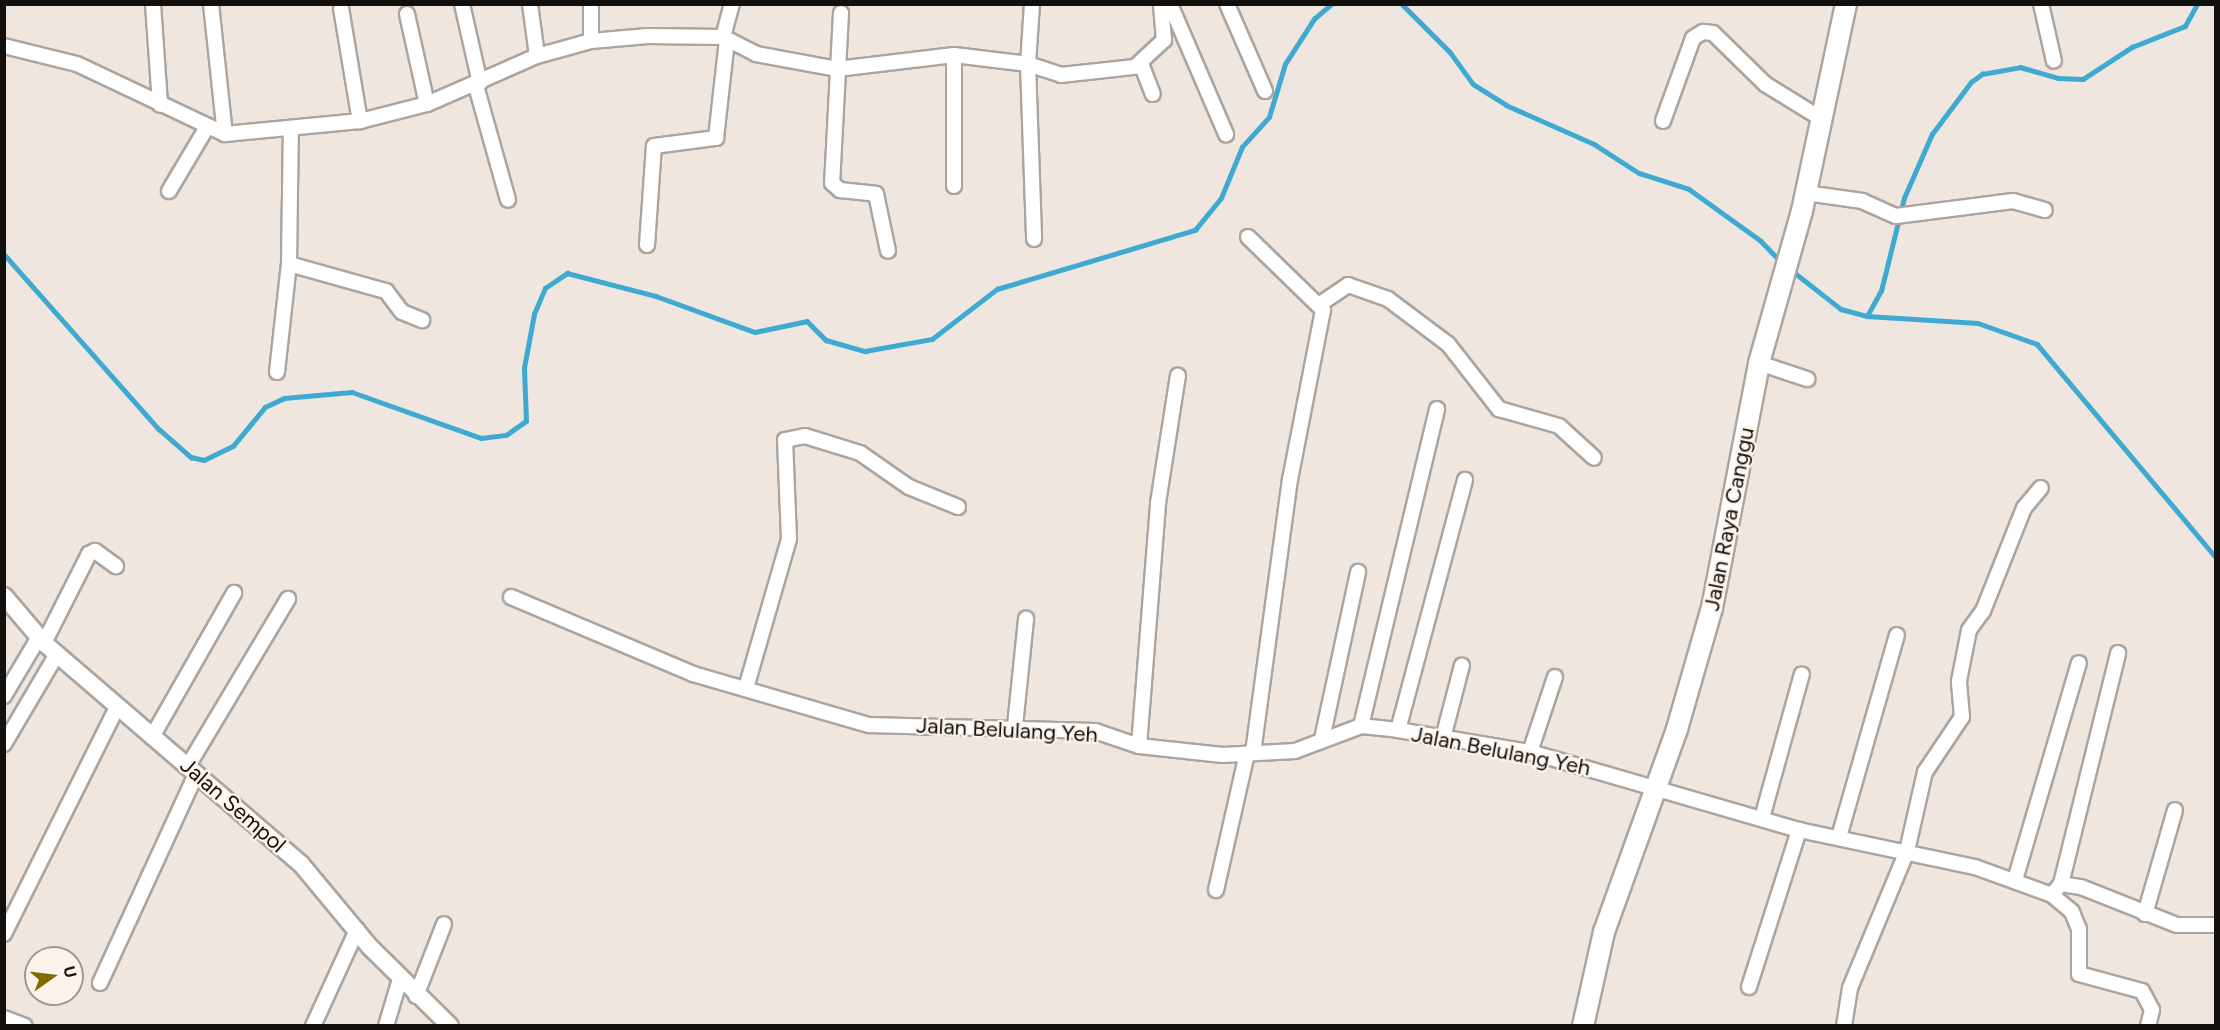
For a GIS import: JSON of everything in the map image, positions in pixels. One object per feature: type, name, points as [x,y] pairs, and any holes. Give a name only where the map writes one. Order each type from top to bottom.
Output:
[{"type":"main road","name":"Jalan Raya Canggu","points":[[1583,1026],[1604,932],[1657,786],[1712,608],[1760,363],[1806,193],[1820,117],[1846,4]]},
{"type":"street","points":[[153,4],[160,105]]},
{"type":"street","points":[[211,4],[225,134]]},
{"type":"street","points":[[462,4],[478,84],[508,200]]},
{"type":"street","points":[[530,4],[537,56]]},
{"type":"street","points":[[591,4],[591,41]]},
{"type":"street","points":[[647,245],[654,146],[716,138],[725,39],[732,4]]},
{"type":"street","points":[[1032,4],[1028,64],[1034,239]]},
{"type":"street","points":[[1136,66],[1164,40],[1161,4]]},
{"type":"street","points":[[1170,4],[1226,134]]},
{"type":"street","points":[[1227,4],[1265,91]]},
{"type":"street","points":[[2041,4],[2054,61]]},
{"type":"street","points":[[341,8],[360,121]]},
{"type":"street","points":[[840,13],[832,183],[840,190],[876,194],[888,251]]},
{"type":"street","points":[[407,14],[427,104]]},
{"type":"street","points":[[1663,121],[1693,38],[1703,32],[1713,33],[1765,84],[1820,117]]},
{"type":"street","points":[[4,46],[77,64],[225,134],[360,121],[427,104],[478,84],[537,56],[591,41],[725,39],[756,54],[837,69],[954,55],[1028,64],[1061,75],[1136,66],[1147,70],[1153,94]]},
{"type":"street","points":[[954,55],[954,186]]},
{"type":"street","points":[[169,191],[207,127]]},
{"type":"street","points":[[278,372],[289,264],[291,129]]},
{"type":"street","points":[[1806,193],[1862,201],[1896,216],[2013,201],[2044,210]]},
{"type":"street","points":[[1248,237],[1320,304]]},
{"type":"street","points":[[289,264],[386,291],[402,312],[422,320]]},
{"type":"street","points":[[1216,890],[1250,753],[1320,304],[1348,285],[1388,299],[1448,344],[1499,409],[1559,426],[1594,458]]},
{"type":"street","points":[[1760,363],[1807,379]]},
{"type":"street","points":[[1139,746],[1158,503],[1178,376]]},
{"type":"street","points":[[1361,726],[1437,409]]},
{"type":"street","points":[[747,688],[789,538],[784,440],[805,436],[860,453],[909,487],[958,507]]},
{"type":"street","points":[[1398,730],[1465,480]]},
{"type":"street","points":[[1844,1026],[1850,988],[1907,851],[1925,772],[1962,717],[1959,681],[1969,630],[1983,611],[2024,508],[2041,488]]},
{"type":"street","points":[[4,744],[88,554],[95,551],[116,566]]},
{"type":"street","points":[[1322,739],[1358,572]]},
{"type":"street","points":[[152,736],[234,593]]},
{"type":"street","name":"Jalan Sempol","points":[[4,596],[47,645],[302,864],[400,979],[450,1026]]},
{"type":"street","name":"Jalan Belulang Yeh","points":[[511,597],[693,674],[869,725],[1015,726],[1095,731],[1139,746],[1250,753],[1295,751],[1361,726],[1398,730],[1530,752],[1657,786],[1799,830],[1907,851],[2145,914],[2176,925],[2216,925]]},
{"type":"street","points":[[100,983],[192,770],[288,599]]},
{"type":"street","points":[[1015,726],[1026,619]]},
{"type":"street","points":[[1839,837],[1897,635]]},
{"type":"street","points":[[4,696],[47,645]]},
{"type":"street","points":[[2118,653],[2056,890],[2078,921],[2079,974],[2142,991],[2152,1010],[2148,1026]]},
{"type":"street","points":[[2015,880],[2079,663]]},
{"type":"street","points":[[1443,738],[1462,665]]},
{"type":"street","points":[[1762,818],[1802,674]]},
{"type":"street","points":[[1530,752],[1555,676]]},
{"type":"street","points":[[4,934],[117,707]]},
{"type":"street","points":[[2145,914],[2175,810]]},
{"type":"street","points":[[1749,987],[1799,830]]},
{"type":"street","points":[[416,996],[444,924]]},
{"type":"street","points":[[313,1026],[357,930]]},
{"type":"street","points":[[386,1026],[400,979]]},
{"type":"street","points":[[4,1018],[25,1026]]},
{"type":"waterway","points":[[4,254],[159,429],[191,457],[204,460],[233,446],[265,407],[284,398],[352,392],[481,438],[506,435],[526,421],[524,368],[534,314],[545,288],[567,273],[656,296],[755,332],[807,321],[826,340],[865,351],[932,339],[997,289],[1195,230],[1221,198],[1242,147],[1269,117],[1285,64],[1314,19],[1331,4]]},
{"type":"waterway","points":[[1402,4],[1450,52],[1473,84],[1506,105],[1594,144],[1639,173],[1689,189],[1761,241],[1781,262]]},
{"type":"waterway","points":[[1867,316],[1881,291],[1904,198],[1932,134],[1971,82],[1982,74],[2020,67],[2058,78],[2083,79],[2132,47],[2185,26],[2197,4]]},
{"type":"waterway","points":[[1790,269],[1841,309],[1867,316],[1978,323],[2037,344],[2216,557]]}]
